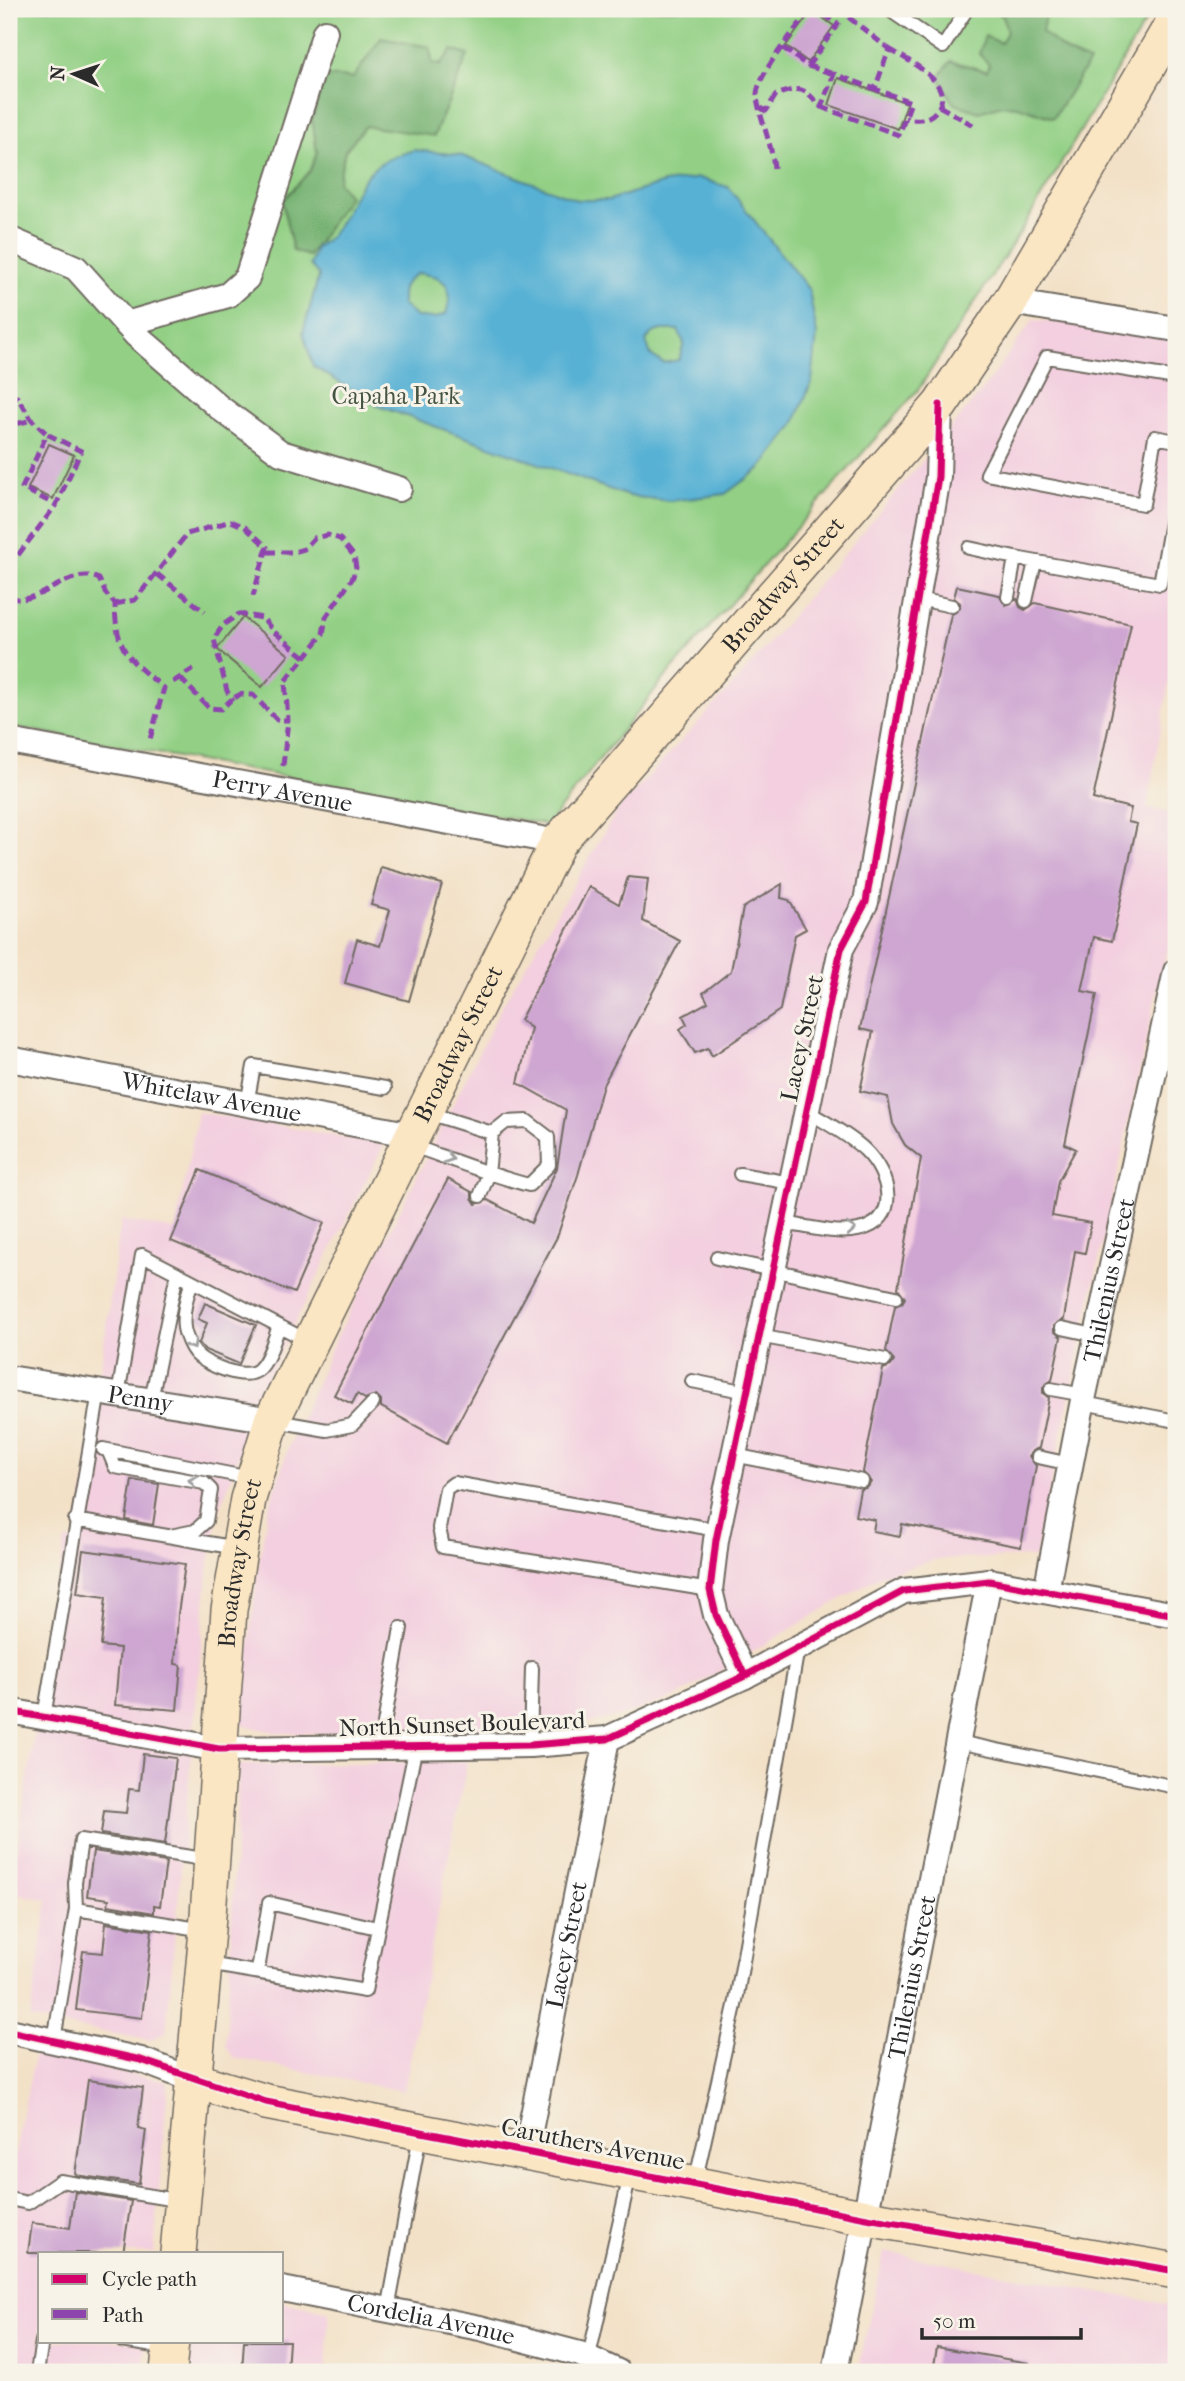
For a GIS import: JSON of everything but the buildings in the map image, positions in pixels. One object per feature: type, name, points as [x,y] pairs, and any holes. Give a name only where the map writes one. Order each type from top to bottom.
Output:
[{"type":"main road","name":"Broadway Street","points":[[178,2252],[206,1947],[229,1610],[238,1548],[254,1478],[272,1420],[558,842],[940,405],[1010,302],[1176,18]]},
{"type":"main road","name":"Caruthers Avenue","points":[[193,2080],[265,2102],[867,2218],[1176,2271]]},
{"type":"street","points":[[126,324],[228,295],[247,278],[326,33]]},
{"type":"street","points":[[9,239],[76,268],[126,324],[220,408],[281,453],[399,489]]},
{"type":"street","points":[[1010,302],[1176,329]]},
{"type":"street","name":"Lacey Street","points":[[745,1676],[716,1615],[710,1590],[718,1530],[841,949],[866,902],[938,477],[940,405]]},
{"type":"street","name":"Perry Avenue","points":[[9,741],[558,842]]},
{"type":"street","name":"Thilenius Street","points":[[1046,1591],[1070,1464],[1176,971]]},
{"type":"street","name":"Whitelaw Avenue","points":[[9,1059],[247,1104],[415,1131]]},
{"type":"street","name":"Penny","points":[[9,1378],[272,1420]]},
{"type":"street","name":"Thilenius Street","points":[[835,2372],[989,1581]]},
{"type":"street","name":"North Sunset Boulevard","points":[[9,1711],[219,1749],[530,1745],[607,1738],[745,1676],[904,1591],[989,1581],[1176,1615]]},
{"type":"street","name":"Lacey Street","points":[[526,2151],[607,1738]]},
{"type":"street","name":"Caruthers Avenue","points":[[9,2031],[141,2060],[193,2080]]},
{"type":"street","name":"Cordelia Avenue","points":[[284,2289],[480,2328],[589,2357],[618,2372]]},
{"type":"lane","points":[[888,9],[943,47],[967,9]]},
{"type":"lane","points":[[1176,378],[1047,357],[987,474],[1143,504],[1155,437],[1176,441]]},
{"type":"lane","points":[[969,548],[1160,584],[1176,494]]},
{"type":"lane","points":[[1008,597],[1015,558]]},
{"type":"lane","points":[[1026,601],[1035,562]]},
{"type":"lane","points":[[918,599],[952,606]]},
{"type":"lane","points":[[247,1104],[254,1066],[385,1088]]},
{"type":"lane","points":[[783,1223],[857,1230],[875,1225],[886,1213],[889,1198],[881,1175],[867,1152],[807,1111]]},
{"type":"lane","points":[[527,1121],[548,1137],[549,1165],[529,1185],[488,1175],[455,1160],[415,1131],[492,1133],[506,1122],[527,1121]]},
{"type":"lane","points":[[480,1196],[488,1175],[492,1133]]},
{"type":"lane","points":[[740,1174],[791,1184]]},
{"type":"lane","points":[[44,1717],[89,1446],[108,1394],[142,1255],[311,1342]]},
{"type":"lane","points":[[718,1258],[896,1297]]},
{"type":"lane","points":[[151,1400],[177,1273]]},
{"type":"lane","points":[[192,1281],[186,1298],[184,1331],[195,1353],[204,1359],[241,1376],[251,1374],[264,1363],[279,1326]]},
{"type":"lane","points":[[1062,1328],[1099,1336]]},
{"type":"lane","points":[[759,1336],[885,1360]]},
{"type":"lane","points":[[692,1381],[747,1392]]},
{"type":"lane","points":[[1051,1389],[1176,1421]]},
{"type":"lane","points":[[272,1420],[327,1430],[352,1425],[373,1403]]},
{"type":"lane","points":[[89,1446],[254,1478]]},
{"type":"lane","points":[[108,1450],[116,1467],[204,1483],[211,1490],[206,1521],[195,1531],[170,1536]]},
{"type":"lane","points":[[734,1455],[862,1481]]},
{"type":"lane","points":[[1038,1457],[1070,1464]]},
{"type":"lane","points":[[710,1590],[443,1547],[439,1528],[446,1489],[454,1483],[718,1530]]},
{"type":"lane","points":[[75,1520],[238,1548]]},
{"type":"lane","points":[[380,1747],[401,1628]]},
{"type":"lane","points":[[695,2183],[736,2001],[798,1647]]},
{"type":"lane","points":[[530,1745],[532,1668]]},
{"type":"lane","points":[[958,1742],[1176,1787]]},
{"type":"lane","points":[[76,1909],[206,1947],[258,1970],[365,1991],[416,1746]]},
{"type":"lane","points":[[54,2040],[76,1909],[75,1883],[81,1840],[212,1860]]},
{"type":"lane","points":[[258,1970],[269,1903],[377,1928]]},
{"type":"lane","points":[[388,2310],[421,2131]]},
{"type":"lane","points":[[589,2357],[631,2171]]},
{"type":"lane","points":[[9,2199],[28,2203],[60,2181],[182,2201]]},
{"type":"lane","points":[[37,2372],[42,2342]]},
{"type":"lane","points":[[126,2342],[169,2354]]},
{"type":"shaded area","points":[[1033,320],[1081,323],[1176,339],[1176,643],[1147,808],[1176,814],[1176,921],[1159,981],[1035,1557],[938,1559],[880,1576],[678,1696],[623,1715],[592,1722],[556,1729],[360,1734],[279,1733],[241,1725],[257,1575],[267,1514],[289,1446],[332,1347],[503,1004],[617,811],[741,676],[985,387]]},
{"type":"shaded area","points":[[198,1112],[384,1144],[260,1393],[219,1512],[209,1562],[166,2032],[149,2040],[30,2019],[48,1900],[10,1892],[65,1540],[77,1541],[121,1220],[175,1230]]},
{"type":"shaded area","points":[[467,1761],[404,2091],[234,2058],[226,2046],[239,1765]]},
{"type":"shaded area","points":[[35,2053],[168,2082],[154,2252],[38,2252],[38,2342],[146,2342],[143,2372],[9,2372],[9,2184]]},
{"type":"shaded area","points":[[884,2252],[1176,2306],[1176,2372],[858,2372]]},
{"type":"shaded area","points":[[284,2302],[329,2312],[326,2372],[189,2372],[192,2342],[284,2342]]},
{"type":"green space","name":"Capaha Park","points":[[9,9],[1153,9],[1021,231],[918,390],[663,680],[547,825],[9,726]]},
{"type":"green space","points":[[990,9],[1046,9],[1042,32],[1068,53],[1089,62],[1053,118],[1018,106],[1002,105],[979,112],[953,103],[939,77],[951,61],[987,71],[989,64],[979,54],[985,36],[1001,43],[1007,32],[1003,16]]},
{"type":"green space","points":[[381,38],[430,47],[432,63],[440,65],[452,50],[468,55],[434,136],[365,126],[345,151],[338,182],[349,196],[309,256],[293,251],[282,201],[310,171],[317,152],[312,119],[325,76],[353,78]]},
{"type":"water","points":[[414,150],[460,155],[577,200],[609,200],[664,183],[699,178],[728,187],[809,290],[817,334],[812,381],[794,425],[761,468],[725,494],[671,501],[628,496],[376,405],[313,366],[303,332],[319,275],[310,265],[316,247],[335,230],[372,170],[387,160]],"holes":[[[419,273],[437,277],[447,285],[450,298],[446,314],[435,318],[416,317],[402,304],[404,285]],[[678,330],[684,343],[679,360],[663,363],[651,355],[646,341],[652,333]]]},
{"type":"marked path","points":[[774,168],[757,98],[758,89],[769,65],[811,9]]},
{"type":"marked path","points":[[783,48],[808,66],[838,24],[816,9]]},
{"type":"marked path","points":[[761,108],[766,111],[776,95],[791,90],[806,92],[821,107],[834,74],[875,89],[889,49],[838,9]]},
{"type":"marked path","points":[[889,49],[928,74],[941,92],[941,101],[929,117],[905,118]]},
{"type":"marked path","points":[[808,66],[834,74]]},
{"type":"marked path","points":[[821,107],[899,135],[911,102],[875,89]]},
{"type":"marked path","points":[[939,106],[973,125]]},
{"type":"marked path","points":[[9,401],[17,397],[32,420],[47,434]]},
{"type":"marked path","points":[[9,413],[16,424],[32,420]]},
{"type":"marked path","points":[[9,567],[56,505],[81,451],[47,434],[22,488],[56,505]]},
{"type":"marked path","points":[[115,604],[135,600],[187,534],[231,521],[245,527],[267,547],[253,596]]},
{"type":"marked path","points":[[266,552],[294,552],[304,549],[314,538],[328,535],[340,539],[354,556],[356,568],[352,579],[326,617],[323,634],[305,657]]},
{"type":"marked path","points":[[157,574],[205,612]]},
{"type":"marked path","points":[[9,597],[31,597],[77,577],[99,579],[106,594],[115,604],[118,633],[127,654],[164,688],[149,743]]},
{"type":"marked path","points":[[180,678],[209,708],[221,709],[232,699],[227,691],[214,639],[223,625],[239,614],[263,618],[273,631],[305,657],[285,681],[288,720],[277,720],[253,695],[241,694],[232,699]]},
{"type":"marked path","points":[[173,682],[198,666]]},
{"type":"marked path","points":[[283,766],[288,720]]},
{"type":"cycle path","points":[[745,1676],[716,1615],[710,1590],[716,1540],[841,949],[866,902],[938,477],[940,405]]},
{"type":"cycle path","points":[[9,1711],[219,1749],[530,1745],[607,1739],[745,1676],[904,1591],[989,1581],[1176,1615]]},
{"type":"cycle path","points":[[9,2031],[141,2060],[266,2102],[867,2218],[1176,2271]]}]
